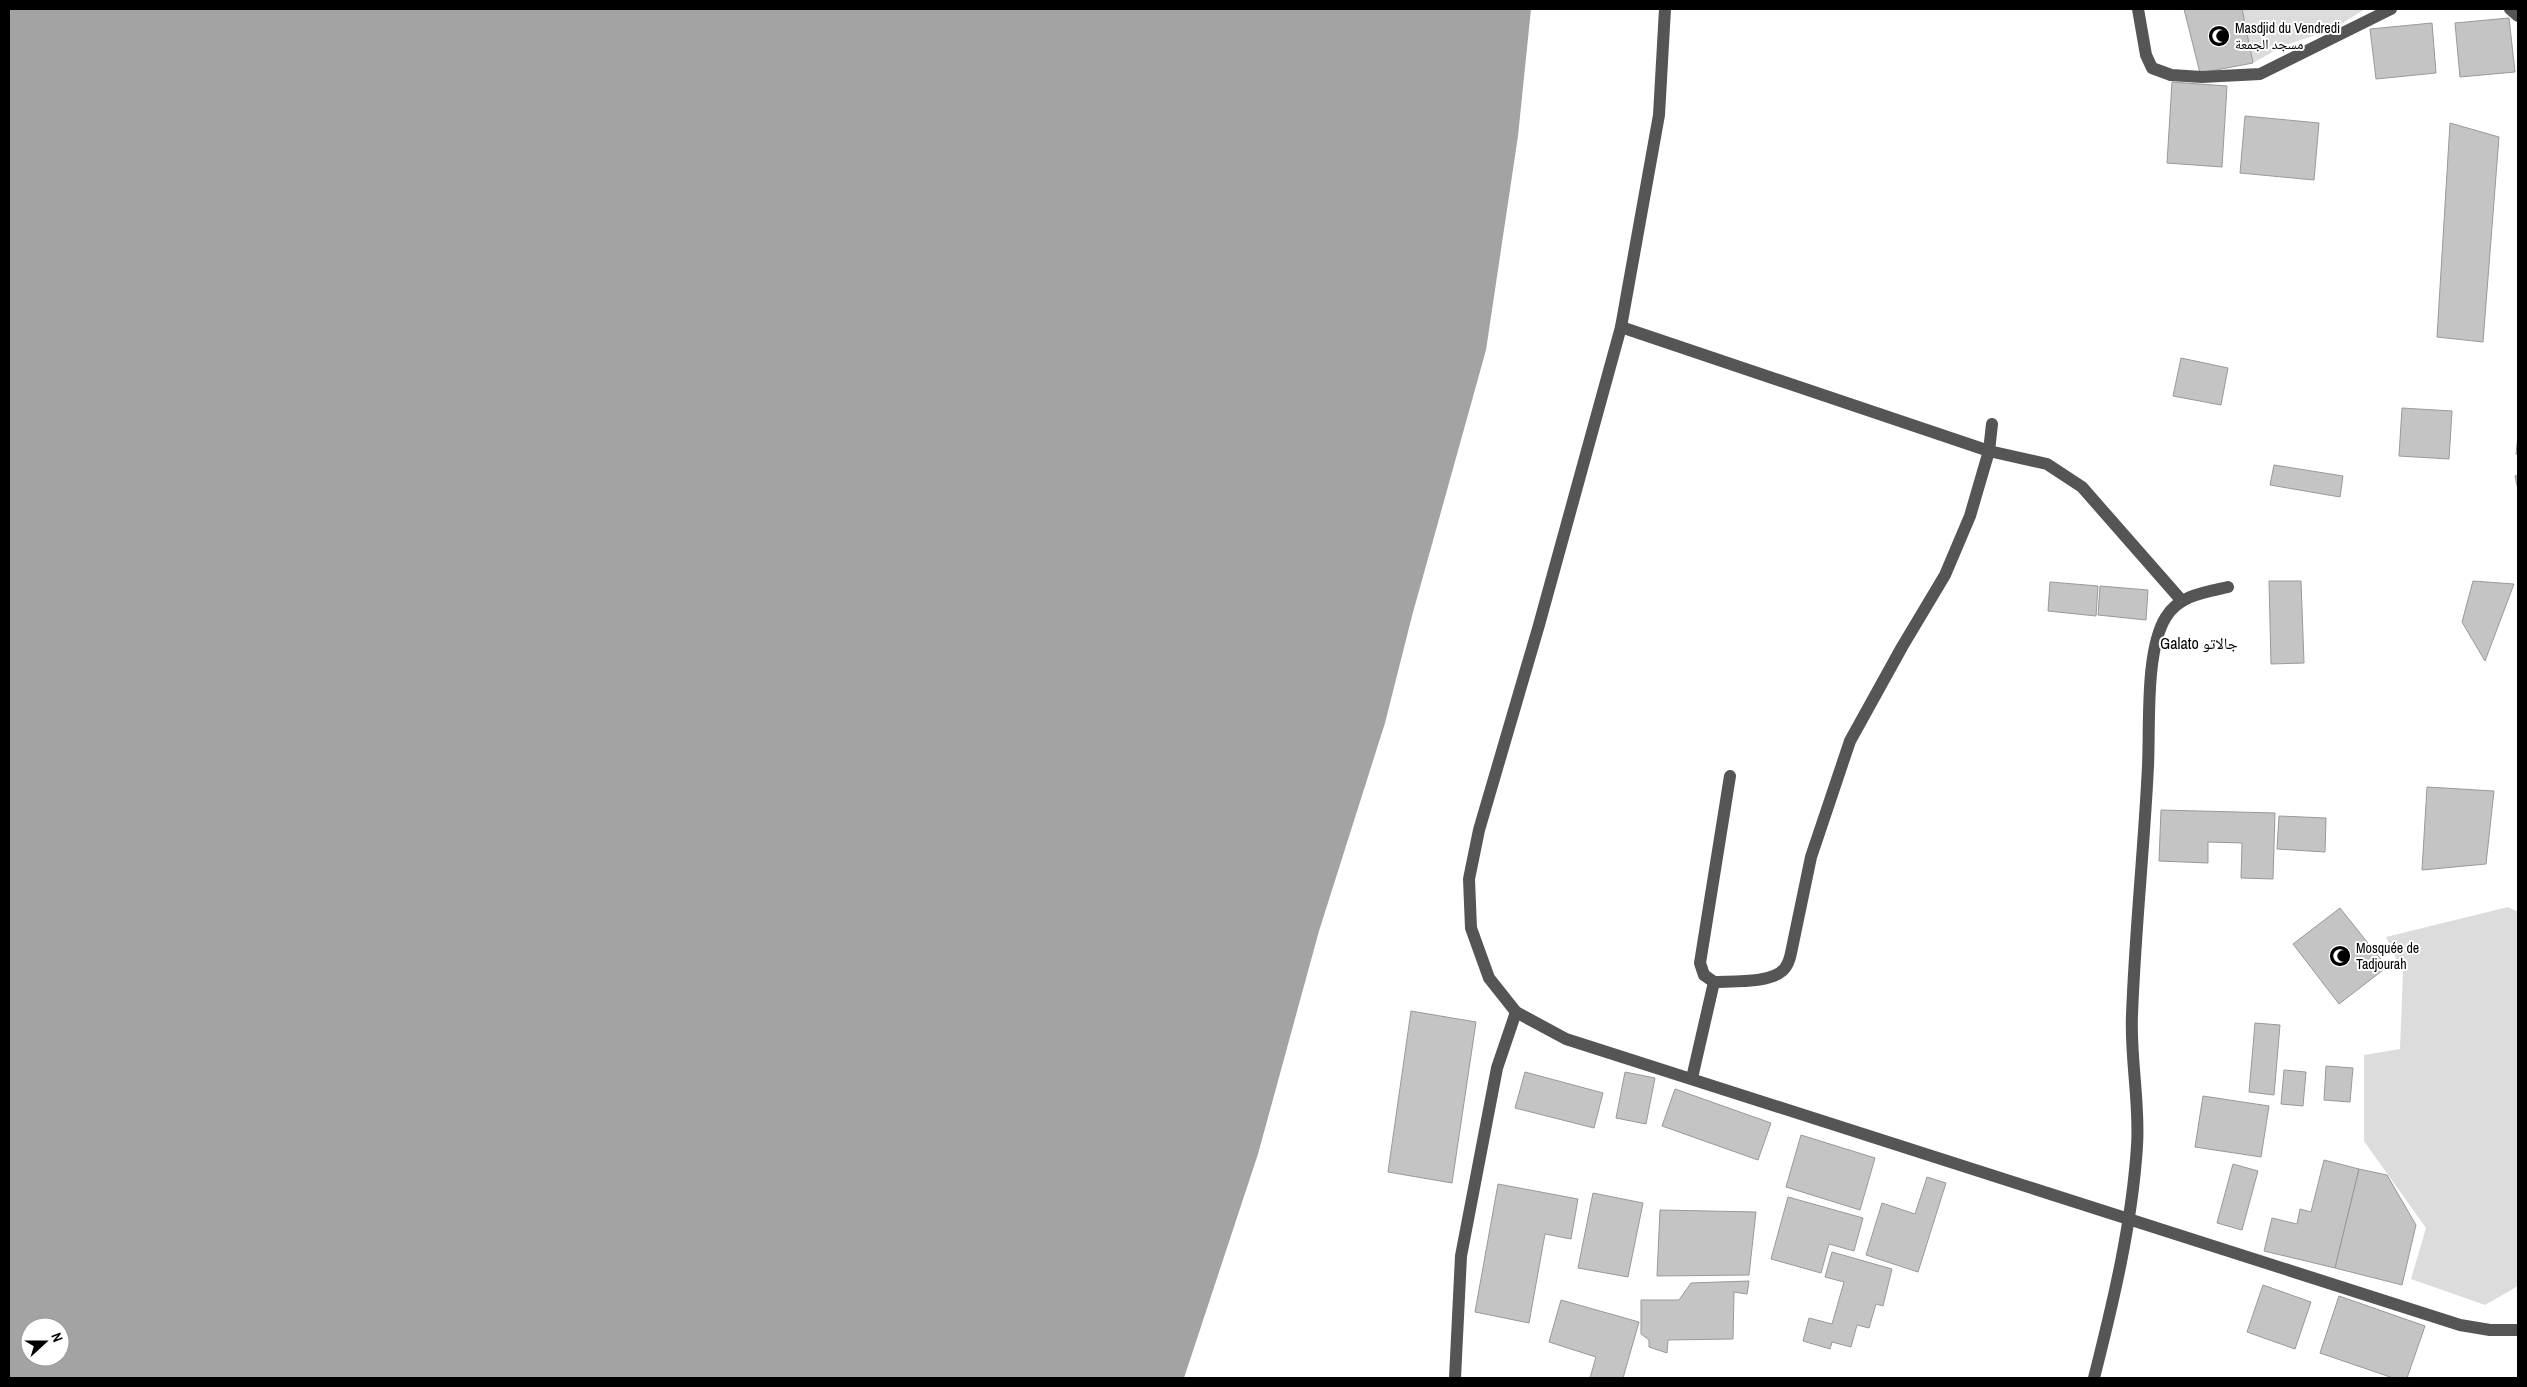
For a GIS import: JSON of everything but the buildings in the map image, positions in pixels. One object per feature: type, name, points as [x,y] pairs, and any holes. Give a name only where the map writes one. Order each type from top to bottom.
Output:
[{"type":"street","points":[[1665,9],[1658,115],[1621,327],[1539,625],[1479,830],[1469,879],[1471,928],[1489,978],[1516,1012],[1566,1039],[2460,1325],[2490,1330],[2518,1330]]},
{"type":"street","points":[[2138,9],[2146,55],[2152,68],[2171,75],[2202,77],[2260,74],[2390,9]]},
{"type":"street","points":[[2510,9],[2518,16]]},
{"type":"street","points":[[1621,327],[1989,451],[2048,464],[2082,487],[2182,601]]},
{"type":"street","points":[[1730,776],[1700,963],[1704,975],[1714,982],[1748,981],[1774,976],[1785,968],[1791,954],[1811,857],[1850,741],[1902,647],[1945,575],[1970,516],[1989,451],[1992,424]]},
{"type":"street","points":[[2094,1378],[2108,1321],[2128,1218],[2137,1145],[2131,1017],[2148,776],[2153,647],[2166,616],[2182,601],[2189,596],[2228,587]]},
{"type":"street","points":[[1692,1078],[1714,982]]},
{"type":"street","points":[[1455,1378],[1461,1256],[1498,1068],[1516,1012]]},
{"type":"shaded area","points":[[9,9],[1531,9],[1518,136],[1486,350],[1412,616],[1385,723],[1319,931],[1258,1154],[1184,1378],[9,1378]]},
{"type":"shaded area","points":[[2242,9],[2365,9],[2333,29],[2283,46],[2253,63]]},
{"type":"shaded area","points":[[2508,907],[2518,912],[2518,1286],[2485,1305],[2411,1279],[2426,1228],[2364,1141],[2364,1055],[2400,1049],[2403,973],[2386,937]]},
{"type":"place","name":"Masdjid du Vendredi مسجد الجمعة","points":[[2219,36]]},
{"type":"place","name":"Mosquée de Tadjourah","points":[[2340,956]]},
{"type":"district","name":"Galato جالاتو","points":[[2199,643]]}]
